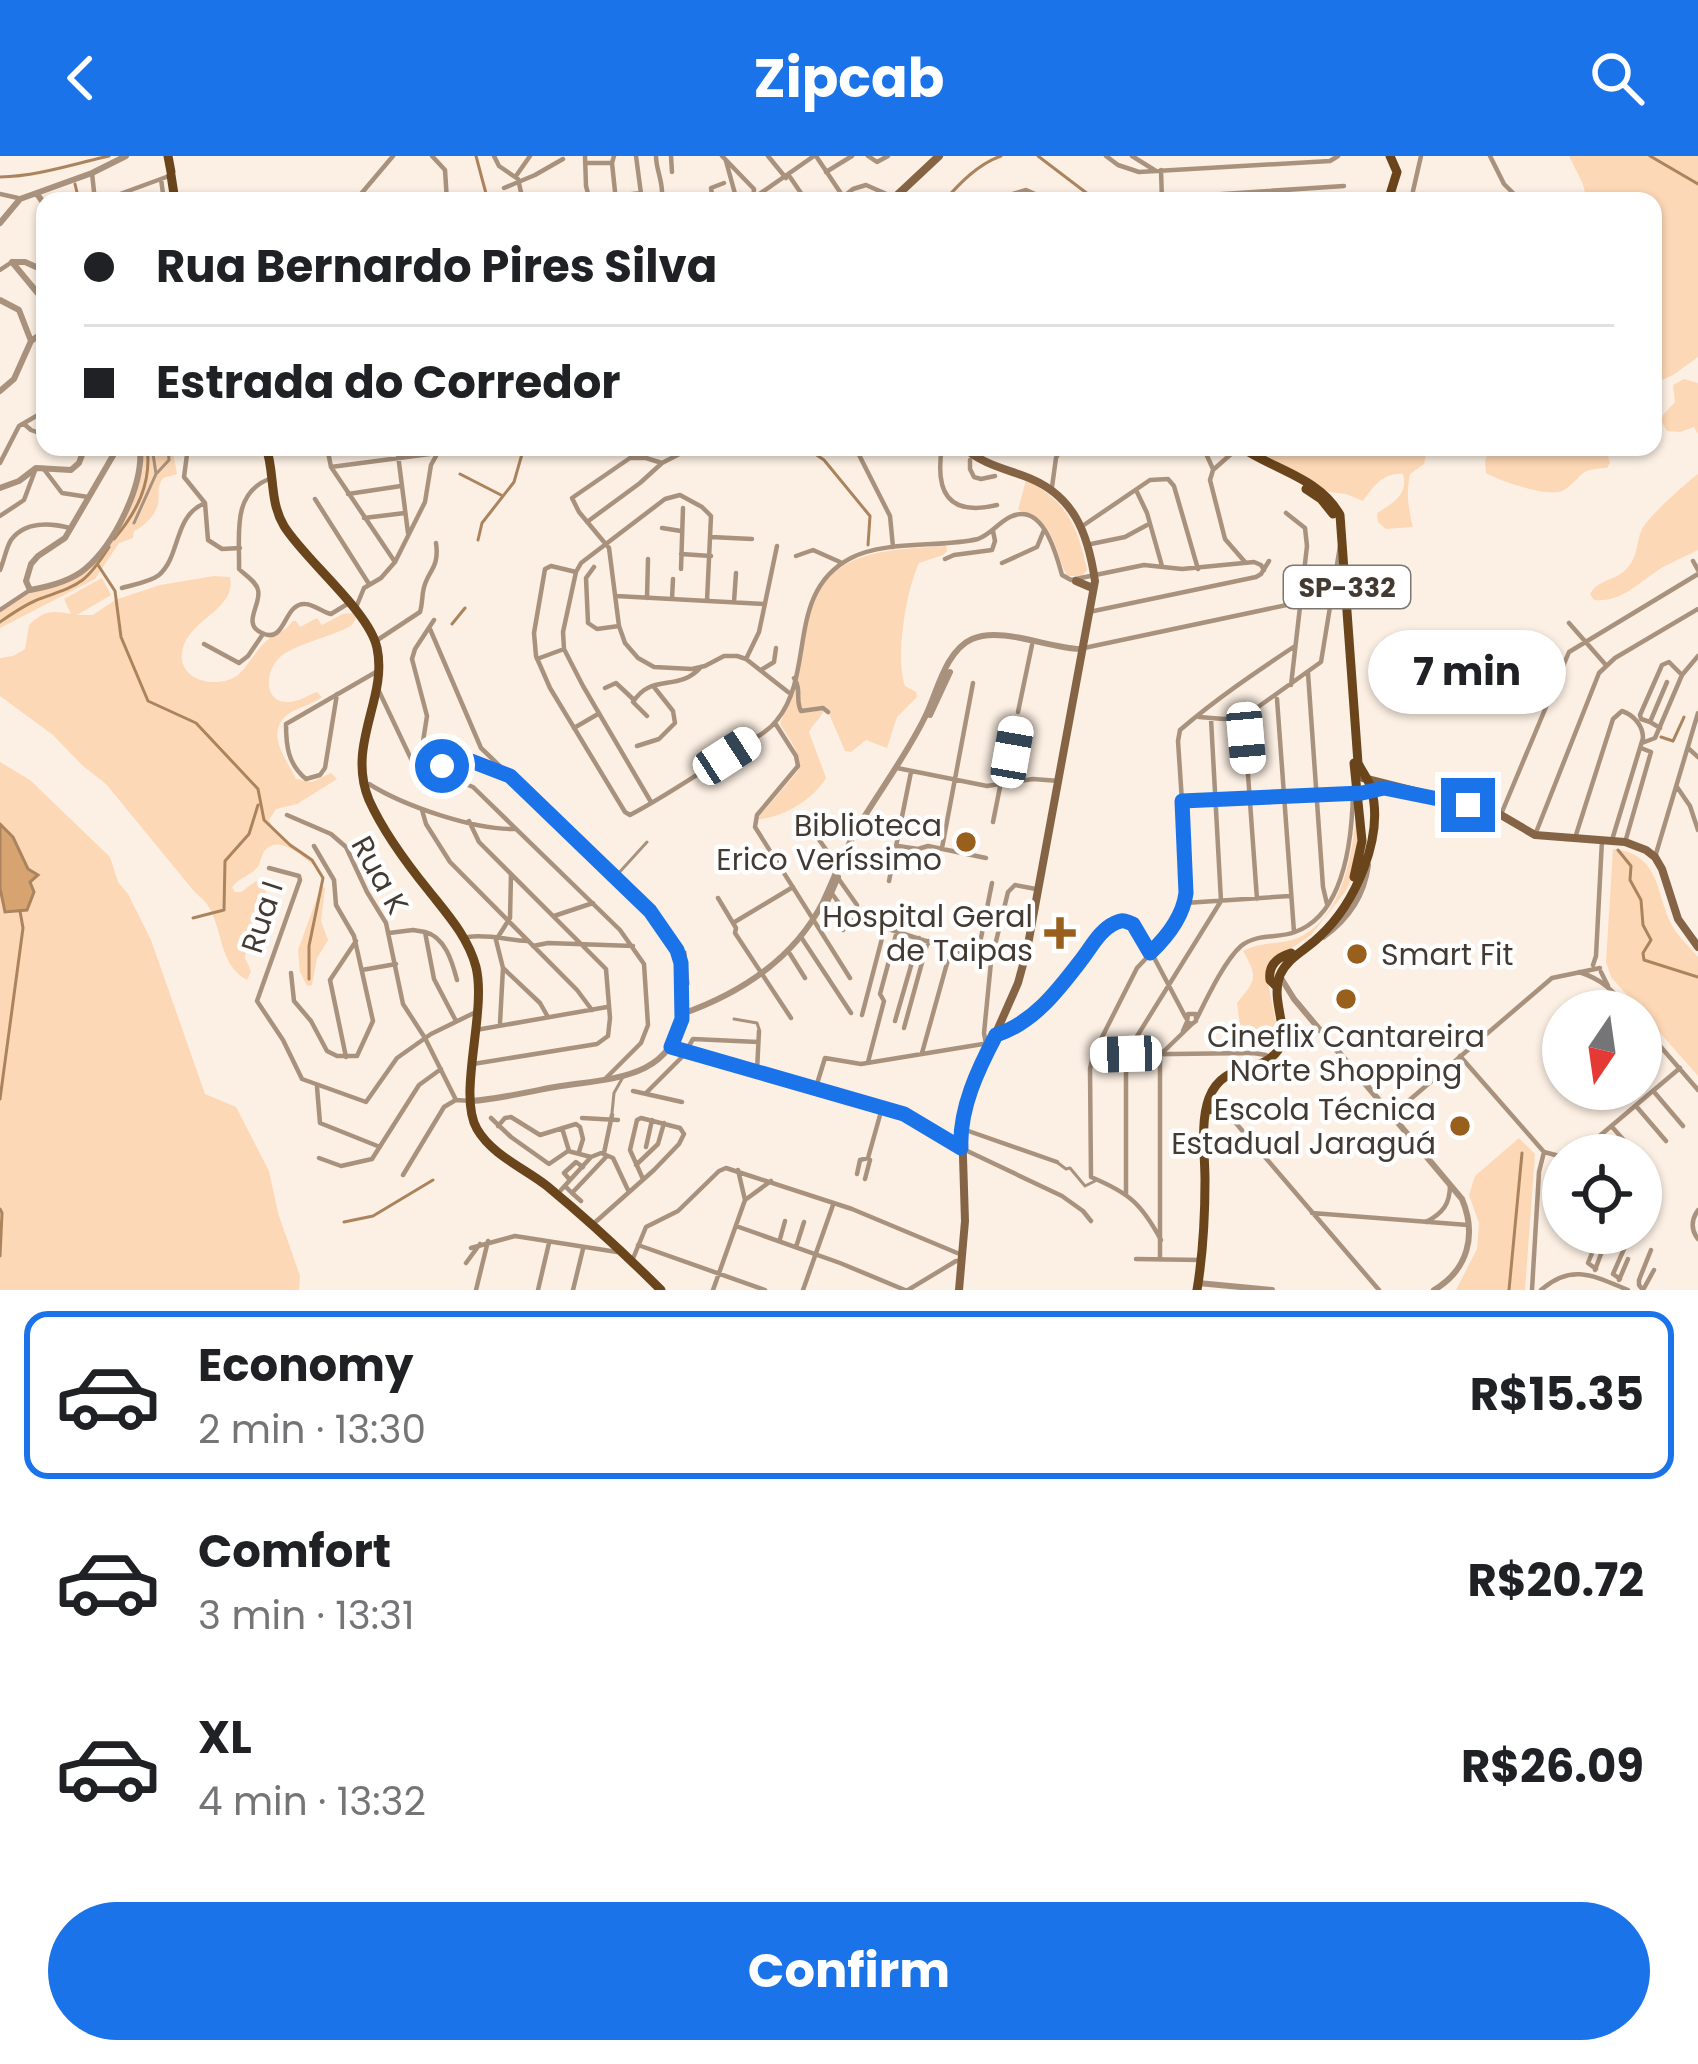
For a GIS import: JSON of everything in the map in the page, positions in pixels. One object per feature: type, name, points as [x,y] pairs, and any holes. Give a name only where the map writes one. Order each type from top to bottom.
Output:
[{"type":"main road","points":[[169,156],[173,192]]},
{"type":"main road","points":[[899,192],[928,160],[939,156]]},
{"type":"main road","points":[[1394,156],[1402,175],[1395,192]]},
{"type":"main road","points":[[267,456],[275,505],[285,527],[376,641],[378,671],[361,756],[372,806],[465,938],[478,978],[472,1119],[495,1150],[544,1184],[661,1290]]},
{"type":"main road","points":[[957,1290],[964,1209],[959,1128],[988,1045],[1018,983],[1083,650],[1092,580],[1081,526],[1052,488],[976,456]]},
{"type":"main road","name":"SP-332","points":[[1247,456],[1321,499],[1335,517],[1340,545],[1339,560],[1362,779],[1356,793],[1366,831],[1367,856],[1348,901],[1314,942],[1291,959],[1276,982],[1270,974],[1273,964],[1317,933],[1348,889],[1361,854],[1366,831],[1372,791],[1362,779],[1358,764],[1344,539],[1340,515],[1315,486],[1250,456]]},
{"type":"main road","points":[[1076,581],[1092,580]]},
{"type":"main road","points":[[1362,779],[1501,814],[1535,835],[1625,842],[1655,857],[1678,919],[1698,947]]},
{"type":"main road","points":[[1356,793],[1384,788],[1443,799]]},
{"type":"main road","points":[[1196,1286],[1209,1094],[1228,1074],[1275,1055],[1283,1034],[1276,982]]},
{"type":"main road","points":[[1199,1260],[1202,1122],[1209,1094],[1225,1072],[1271,1051],[1279,1033],[1271,1000],[1276,982]]},
{"type":"main road","points":[[1276,1000],[1293,998]]},
{"type":"main road","points":[[1206,1111],[1225,1111]]},
{"type":"street","points":[[42,192],[126,156]]},
{"type":"street","points":[[363,192],[393,156]]},
{"type":"street","points":[[432,156],[445,170],[446,192]]},
{"type":"street","points":[[495,156],[499,166],[518,179]]},
{"type":"street","points":[[521,192],[518,179],[530,156]]},
{"type":"street","points":[[636,156],[640,192]]},
{"type":"street","points":[[656,156],[662,192]]},
{"type":"street","points":[[671,156],[672,172]]},
{"type":"street","points":[[764,192],[815,156],[840,192]]},
{"type":"street","points":[[826,172],[852,156]]},
{"type":"street","points":[[868,156],[877,162],[888,156]]},
{"type":"street","points":[[1106,156],[1132,171],[1330,161],[1338,156]]},
{"type":"street","points":[[1132,156],[1159,170]]},
{"type":"street","points":[[1413,190],[1421,156]]},
{"type":"street","points":[[1490,156],[1512,192]]},
{"type":"street","points":[[770,157],[798,192]]},
{"type":"street","points":[[504,188],[563,159]]},
{"type":"street","points":[[588,192],[585,160],[613,159],[615,192]]},
{"type":"street","points":[[724,159],[755,192]]},
{"type":"street","points":[[724,159],[734,192]]},
{"type":"street","points":[[1159,170],[1161,192]]},
{"type":"street","points":[[92,173],[96,192]]},
{"type":"street","points":[[133,192],[168,175]]},
{"type":"street","points":[[165,192],[168,175]]},
{"type":"street","points":[[711,192],[724,183]]},
{"type":"street","points":[[851,192],[866,185],[878,192]]},
{"type":"street","points":[[1295,192],[1344,186]]},
{"type":"street","points":[[0,194],[20,199],[36,194]]},
{"type":"street","points":[[0,223],[20,199]]},
{"type":"street","points":[[12,262],[36,291]]},
{"type":"street","points":[[0,270],[12,262],[36,267]]},
{"type":"street","points":[[0,300],[19,310],[32,341]]},
{"type":"street","points":[[0,391],[14,379],[36,338]]},
{"type":"street","points":[[0,463],[19,426],[36,416]]},
{"type":"street","points":[[24,423],[36,432]]},
{"type":"street","points":[[0,488],[39,468],[64,472],[74,468],[80,456]]},
{"type":"street","points":[[29,590],[26,581],[31,564],[62,540],[111,456]]},
{"type":"street","points":[[0,610],[29,590],[76,575],[91,564],[127,508],[140,474],[140,456]]},
{"type":"street","points":[[153,456],[156,474]]},
{"type":"street","points":[[134,523],[169,456]]},
{"type":"street","points":[[187,456],[184,477],[205,503],[210,542],[222,549],[240,548]]},
{"type":"street","points":[[329,456],[331,467],[395,562]]},
{"type":"street","points":[[331,467],[408,456]]},
{"type":"street","points":[[204,644],[239,663],[263,634],[278,632],[299,604],[327,614],[352,607],[395,562],[425,502],[436,456]]},
{"type":"street","points":[[587,521],[677,456]]},
{"type":"street","points":[[860,456],[890,516],[893,548]]},
{"type":"street","points":[[941,456],[938,472],[948,496],[974,509],[997,505]]},
{"type":"street","points":[[1052,488],[1059,456]]},
{"type":"street","points":[[1207,456],[1213,470]]},
{"type":"street","points":[[1228,456],[1213,470],[1212,495],[1225,538],[1245,562]]},
{"type":"street","points":[[398,458],[408,533]]},
{"type":"street","points":[[662,464],[630,458],[577,493],[572,502],[606,544],[612,559],[619,626],[629,649],[643,662],[660,668],[700,668]]},
{"type":"street","points":[[970,460],[974,477],[995,476]]},
{"type":"street","points":[[39,468],[62,494],[88,496]]},
{"type":"street","points":[[0,516],[24,500],[39,468]]},
{"type":"street","points":[[263,634],[252,621],[258,588],[239,569],[239,520],[257,484],[271,478]]},
{"type":"street","points":[[1081,526],[1155,478],[1171,481],[1198,569]]},
{"type":"street","points":[[348,494],[401,486]]},
{"type":"street","points":[[1136,490],[1162,566]]},
{"type":"street","points":[[651,802],[565,649],[563,632],[576,572],[590,555],[676,494],[710,513],[707,601]]},
{"type":"street","points":[[315,499],[369,584]]},
{"type":"street","points":[[122,589],[161,572],[171,560],[187,518],[205,503]]},
{"type":"street","points":[[681,569],[682,508]]},
{"type":"street","points":[[364,518],[405,513]]},
{"type":"street","points":[[1286,513],[1300,522],[1307,535],[1291,686]]},
{"type":"street","points":[[576,572],[545,569],[534,639],[537,659],[613,795],[630,814],[775,723],[790,694],[809,606],[818,587],[842,563],[867,552],[984,538],[1019,514],[1033,518],[1044,530],[1062,575],[1076,581]]},
{"type":"street","points":[[0,570],[10,543],[21,532],[42,524],[70,529]]},
{"type":"street","points":[[1086,543],[1125,537],[1150,524]]},
{"type":"street","points":[[662,529],[681,531]]},
{"type":"street","points":[[1002,563],[1036,547],[1044,530]]},
{"type":"street","points":[[945,559],[992,550],[993,531]]},
{"type":"street","points":[[712,537],[752,539]]},
{"type":"street","points":[[376,641],[420,613],[422,590],[437,560],[436,543]]},
{"type":"street","points":[[746,659],[759,632],[777,546]]},
{"type":"street","points":[[796,556],[813,550],[842,563]]},
{"type":"street","points":[[682,554],[710,556]]},
{"type":"street","points":[[646,598],[648,560]]},
{"type":"street","points":[[1199,717],[1244,717],[1321,662],[1339,560]]},
{"type":"street","points":[[1089,612],[1256,577],[1269,561]]},
{"type":"street","points":[[1501,814],[1565,657],[1698,572],[1693,561]]},
{"type":"street","points":[[1092,580],[1138,565],[1198,569],[1257,562],[1264,570]]},
{"type":"street","points":[[594,567],[586,578],[588,623],[597,628],[619,626]]},
{"type":"street","points":[[734,602],[736,573]]},
{"type":"street","points":[[672,599],[673,580]]},
{"type":"street","points":[[616,596],[764,604]]},
{"type":"street","points":[[682,1017],[731,998],[790,954],[826,906],[841,865],[962,649],[986,638],[1083,650],[1301,602]]},
{"type":"street","points":[[1535,835],[1605,664],[1698,609]]},
{"type":"street","points":[[420,768],[427,716],[412,659],[434,620]]},
{"type":"street","points":[[1569,623],[1605,664]]},
{"type":"street","points":[[403,1174],[444,1107],[456,1100],[623,1077],[644,1070],[673,1047],[682,1017],[679,953],[646,906],[476,739],[430,628]]},
{"type":"street","points":[[898,769],[952,658],[964,643],[997,635],[1083,650]]},
{"type":"street","points":[[993,822],[1032,645]]},
{"type":"street","points":[[1095,1180],[1090,1134],[1093,1055],[1137,968],[1167,936],[1185,903],[1179,733],[1213,702],[1295,646]]},
{"type":"street","points":[[760,670],[774,662],[776,648]]},
{"type":"street","points":[[537,659],[565,649]]},
{"type":"street","points":[[634,699],[652,684],[685,681],[729,655],[746,659],[790,694]]},
{"type":"street","points":[[1642,746],[1655,738],[1682,675],[1698,656]]},
{"type":"street","points":[[1660,728],[1640,715],[1662,665],[1669,662],[1682,675]]},
{"type":"street","points":[[337,694],[325,769],[311,779],[301,776],[288,754],[286,724],[337,694],[378,671]]},
{"type":"street","points":[[1309,673],[1328,904]]},
{"type":"street","points":[[794,678],[801,711],[823,708],[828,712]]},
{"type":"street","points":[[1650,722],[1667,682]]},
{"type":"street","points":[[605,688],[616,683],[647,716]]},
{"type":"street","points":[[942,848],[973,683]]},
{"type":"street","points":[[637,746],[659,739],[675,723],[673,711],[652,684]]},
{"type":"street","points":[[376,686],[410,760],[472,787],[633,946],[645,969],[647,1029],[641,1043],[605,1079]]},
{"type":"street","points":[[1276,696],[1294,932]]},
{"type":"street","points":[[1575,838],[1617,712],[1624,711],[1643,730],[1642,746],[1607,840],[1596,971],[1612,990]]},
{"type":"street","points":[[1655,857],[1698,713]]},
{"type":"street","points":[[574,728],[598,714]]},
{"type":"street","points":[[1244,717],[1257,898]]},
{"type":"street","points":[[1126,1193],[1126,1054],[1221,901],[1211,719]]},
{"type":"street","points":[[775,723],[798,766],[758,815],[756,830],[850,977]]},
{"type":"street","points":[[1625,842],[1651,752],[1642,746]]},
{"type":"street","points":[[1688,748],[1698,757]]},
{"type":"street","points":[[420,768],[471,761],[510,776]]},
{"type":"street","points":[[898,769],[987,786],[1037,778],[1057,781]]},
{"type":"street","points":[[890,878],[911,772]]},
{"type":"street","points":[[368,786],[422,810],[516,829]]},
{"type":"street","points":[[1677,787],[1698,830]]},
{"type":"street","points":[[1160,1259],[1160,1055],[1180,1036],[1244,944],[1294,932],[1312,922],[1328,904],[1349,849],[1356,793],[1182,801]]},
{"type":"street","points":[[422,810],[446,856],[592,1010]]},
{"type":"street","name":"Rua K","points":[[287,815],[343,843],[389,933],[403,1004],[456,1100]]},
{"type":"street","points":[[802,816],[841,865]]},
{"type":"street","points":[[469,821],[479,842],[608,972],[609,1006],[609,1031],[597,1044],[473,1064]]},
{"type":"street","points":[[615,878],[647,842]]},
{"type":"street","points":[[896,845],[942,848],[986,858]]},
{"type":"street","points":[[291,974],[294,1001],[327,1051],[346,1057],[359,1054],[372,1025],[356,941],[334,900],[334,882],[314,846]]},
{"type":"street","points":[[814,921],[841,865]]},
{"type":"street","name":"Rua I","points":[[268,868],[301,880],[257,999],[299,1077],[317,1087]]},
{"type":"street","points":[[500,1025],[502,968],[496,940],[509,922],[511,874]]},
{"type":"street","points":[[838,878],[857,905]]},
{"type":"street","points":[[977,958],[992,883]]},
{"type":"street","points":[[733,923],[793,887]]},
{"type":"street","points":[[816,1088],[825,1058],[858,1064],[988,1045],[984,1033],[991,962],[1009,889],[1037,889]]},
{"type":"street","points":[[830,892],[850,920]]},
{"type":"street","points":[[1185,903],[1290,896]]},
{"type":"street","points":[[718,898],[791,1018]]},
{"type":"street","points":[[554,916],[593,903]]},
{"type":"street","points":[[826,906],[843,930]]},
{"type":"street","points":[[994,1034],[1011,1029],[1042,1006],[1099,936],[1123,921],[1138,929],[1191,1018]]},
{"type":"street","points":[[873,924],[991,962]]},
{"type":"street","points":[[862,1015],[885,927]]},
{"type":"street","points":[[389,933],[413,930],[438,937],[457,980]]},
{"type":"street","points":[[868,1063],[897,931]]},
{"type":"street","points":[[425,932],[434,979],[456,1021]]},
{"type":"street","points":[[465,938],[478,935],[530,944],[633,946]]},
{"type":"street","points":[[763,975],[802,938]]},
{"type":"street","points":[[802,938],[850,1013]]},
{"type":"street","points":[[895,1022],[919,938]]},
{"type":"street","points":[[346,1057],[330,980],[356,941]]},
{"type":"street","points":[[904,1028],[928,941]]},
{"type":"street","points":[[922,1054],[951,949]]},
{"type":"street","points":[[790,954],[805,978]]},
{"type":"street","points":[[362,970],[396,964]]},
{"type":"street","points":[[502,968],[548,1017]]},
{"type":"street","points":[[1392,1115],[1552,978],[1596,971]]},
{"type":"street","points":[[1276,982],[1462,1199],[1469,1242],[1462,1263],[1434,1290]]},
{"type":"street","points":[[476,1030],[609,1006]]},
{"type":"street","points":[[380,1147],[320,1123],[317,1087],[366,1102],[394,1061],[425,1038],[478,1011]]},
{"type":"street","points":[[734,1019],[757,1023],[757,1072]]},
{"type":"street","points":[[406,1027],[415,1020]]},
{"type":"street","points":[[646,1093],[694,1039],[758,1042]]},
{"type":"street","points":[[673,1047],[906,1114],[958,1146],[1056,1193],[1091,1221]]},
{"type":"street","points":[[1662,1048],[1698,1090]]},
{"type":"street","points":[[1093,1055],[1271,1051]]},
{"type":"street","points":[[1253,1053],[1271,1051]]},
{"type":"street","points":[[1460,1056],[1542,1150]]},
{"type":"street","points":[[1662,1083],[1680,1068]]},
{"type":"street","points":[[319,1157],[341,1166],[372,1159],[418,1085],[441,1069]]},
{"type":"street","points":[[572,1192],[606,1154],[614,1096],[623,1077]]},
{"type":"street","points":[[633,1090],[682,1102]]},
{"type":"street","points":[[1209,1094],[1379,1290]]},
{"type":"street","points":[[1662,1102],[1683,1126]]},
{"type":"street","points":[[857,1174],[860,1160],[868,1158],[883,1108]]},
{"type":"street","points":[[865,1179],[883,1108]]},
{"type":"street","points":[[1603,1134],[1631,1110]]},
{"type":"street","points":[[1639,1110],[1666,1141]]},
{"type":"street","points":[[498,1126],[509,1117],[537,1134],[573,1124],[580,1127],[583,1139],[579,1152]]},
{"type":"street","points":[[491,1118],[549,1164],[569,1150],[591,1157],[606,1154]]},
{"type":"street","points":[[582,1118],[614,1118]]},
{"type":"street","points":[[592,1225],[644,1179],[683,1137],[680,1128],[641,1118],[636,1122],[630,1152],[644,1179]]},
{"type":"street","points":[[646,1148],[652,1120]]},
{"type":"street","points":[[636,1165],[658,1144],[664,1123]]},
{"type":"street","points":[[1612,1127],[1618,1134]]},
{"type":"street","points":[[562,1128],[569,1150]]},
{"type":"street","points":[[959,1128],[1057,1162],[1084,1186],[1095,1180]]},
{"type":"street","points":[[606,1154],[628,1190]]},
{"type":"street","points":[[581,1201],[565,1185],[591,1157]]},
{"type":"street","points":[[1532,1290],[1542,1160]]},
{"type":"street","points":[[470,1248],[515,1236],[628,1257],[646,1227],[678,1211],[721,1169],[738,1170],[834,1203],[959,1258]]},
{"type":"street","points":[[713,1290],[745,1200],[738,1170]]},
{"type":"street","points":[[1095,1180],[1126,1193],[1148,1216],[1161,1240]]},
{"type":"street","points":[[745,1200],[771,1181]]},
{"type":"street","points":[[1426,1222],[1446,1206],[1450,1184]]},
{"type":"street","points":[[803,1290],[834,1203]]},
{"type":"street","points":[[1148,1216],[1161,1210]]},
{"type":"street","points":[[1698,1210],[1693,1231],[1698,1239]]},
{"type":"street","points":[[1312,1213],[1470,1226]]},
{"type":"street","points":[[779,1241],[785,1221]]},
{"type":"street","points":[[796,1247],[804,1222]]},
{"type":"street","points":[[736,1226],[907,1290],[959,1258]]},
{"type":"street","points":[[573,1290],[586,1247],[602,1238],[606,1250]]},
{"type":"street","points":[[538,1290],[549,1242]]},
{"type":"street","points":[[466,1263],[484,1243]]},
{"type":"street","points":[[476,1290],[484,1243]]},
{"type":"street","points":[[638,1245],[765,1290]]},
{"type":"street","points":[[1592,1254],[1588,1263],[1594,1272]]},
{"type":"street","points":[[1594,1272],[1601,1254]]},
{"type":"street","points":[[1621,1254],[1613,1274],[1628,1290]]},
{"type":"street","points":[[1649,1254],[1639,1280],[1643,1290],[1654,1270]]},
{"type":"street","points":[[1136,1258],[1199,1260]]},
{"type":"street","points":[[1619,1282],[1628,1259]]},
{"type":"street","points":[[1541,1290],[1569,1274],[1594,1272],[1619,1282]]},
{"type":"street","points":[[1196,1286],[1272,1290]]},
{"type":"shaded area","points":[[1569,156],[1698,156],[1698,357],[1662,380],[1662,192],[1585,192]]},
{"type":"shaded area","points":[[1684,379],[1698,383],[1698,434],[1694,427],[1667,431],[1662,423],[1675,402],[1673,385]]},
{"type":"shaded area","points":[[142,456],[174,456],[177,474],[163,478],[152,516],[134,531],[133,538],[119,543],[95,579],[0,628],[0,612],[96,559],[135,494]]},
{"type":"shaded area","points":[[1262,456],[1426,456],[1424,464],[1410,474],[1413,527],[1386,529],[1378,522],[1377,513],[1401,493],[1403,474],[1384,478],[1363,501],[1329,492]]},
{"type":"shaded area","points":[[1487,456],[1608,456],[1610,463],[1607,468],[1585,472],[1564,490],[1548,492],[1486,473]]},
{"type":"shaded area","points":[[1698,474],[1698,550],[1622,595],[1594,600],[1590,594],[1594,589],[1632,562],[1645,524]]},
{"type":"shaded area","points":[[1026,480],[1051,496],[1067,515],[1086,565],[1082,576],[1067,576],[1046,527],[1018,510]]},
{"type":"shaded area","points":[[946,546],[943,555],[919,563],[906,606],[902,674],[905,686],[917,697],[897,717],[887,748],[866,740],[851,752],[845,751],[827,709],[802,711],[801,707],[795,678],[813,602],[823,584],[852,561],[888,551]]},
{"type":"shaded area","points":[[230,577],[230,589],[185,641],[182,653],[187,671],[202,680],[222,682],[239,674],[266,641],[293,621],[300,627],[317,618],[322,625],[343,614],[353,613],[356,618],[343,630],[285,654],[271,671],[269,686],[274,698],[289,702],[317,692],[322,697],[280,722],[280,747],[296,779],[312,782],[331,773],[337,779],[297,804],[276,809],[269,820],[319,869],[286,846],[271,846],[256,869],[232,887],[241,892],[256,881],[267,896],[257,942],[246,950],[251,971],[247,980],[226,956],[207,904],[106,784],[53,735],[0,696],[0,658],[25,649],[29,625],[43,614],[71,614],[64,599],[102,578],[111,595],[77,615],[93,615],[115,600],[160,585]]},
{"type":"shaded area","points":[[796,684],[800,713],[824,710],[809,732],[826,778],[796,806],[757,819],[798,771],[796,752],[780,724]]},
{"type":"shaded area","points":[[0,762],[30,780],[110,857],[118,882],[151,940],[205,1094],[236,1107],[269,1171],[300,1276],[299,1290],[0,1290]]},
{"type":"shaded area","points":[[1356,806],[1360,833],[1356,870],[1345,892],[1311,935],[1277,958],[1268,983],[1278,1033],[1241,1032],[1237,1003],[1253,979],[1243,951],[1298,938],[1326,915],[1344,881]]},
{"type":"shaded area","points":[[0,824],[13,837],[28,869],[38,875],[30,882],[34,892],[27,910],[5,912],[0,888]]},
{"type":"shaded area","points":[[1613,849],[1629,852],[1649,867],[1673,927],[1698,957],[1698,1076],[1662,1035],[1662,990],[1622,990],[1606,962]]},
{"type":"shaded area","points":[[321,887],[325,888],[321,921],[328,940],[317,958],[312,985],[307,986],[298,950]]},
{"type":"shaded area","points":[[1519,1138],[1535,1154],[1525,1290],[1456,1290],[1477,1249],[1479,1223],[1469,1195],[1475,1176]]},
{"type":"waterway","points":[[0,177],[109,156]]},
{"type":"waterway","points":[[476,156],[486,192]]},
{"type":"waterway","points":[[953,192],[977,169],[1001,156]]},
{"type":"waterway","points":[[1038,156],[1085,192]]},
{"type":"waterway","points":[[1650,156],[1698,184]]},
{"type":"waterway","points":[[75,184],[77,192]]},
{"type":"waterway","points":[[114,539],[141,496],[147,456]]},
{"type":"waterway","points":[[478,540],[482,523],[514,482],[521,456]]},
{"type":"waterway","points":[[818,456],[870,516],[868,545]]},
{"type":"waterway","points":[[460,474],[501,495]]},
{"type":"waterway","points":[[0,622],[82,581],[109,547]]},
{"type":"waterway","points":[[98,565],[115,591],[121,637],[148,701],[196,723],[258,789],[264,820],[312,860],[323,878],[309,946],[309,979]]},
{"type":"waterway","points":[[452,624],[465,608]]},
{"type":"waterway","points":[[1661,737],[1673,741],[1684,717]]},
{"type":"waterway","points":[[193,918],[224,910],[225,861],[249,834],[258,805]]},
{"type":"waterway","points":[[1618,850],[1631,866],[1630,880],[1641,900],[1643,925],[1651,940],[1644,960],[1698,977]]},
{"type":"waterway","points":[[0,1099],[23,928],[20,911]]},
{"type":"waterway","points":[[685,952],[688,984]]},
{"type":"waterway","points":[[1509,1290],[1522,1153]]},
{"type":"waterway","points":[[344,1222],[373,1216],[433,1180]]},
{"type":"waterway","points":[[0,1209],[0,1256]]},
{"type":"place","name":"Biblioteca Erico Veríssimo","points":[[966,842]]},
{"type":"place","name":"Hospital Geral de Taipas","points":[[1060,933]]},
{"type":"place","name":"Smart Fit","points":[[1357,954]]},
{"type":"place","name":"Cineflix Cantareira Norte Shopping","points":[[1346,999]]},
{"type":"place","name":"Escola Técnica Estadual Jaraguá","points":[[1460,1126]]},
{"type":"route","points":[[442,766],[471,761],[510,776],[650,911],[681,963],[682,1019],[671,1047],[904,1114],[961,1148],[961,1128],[973,1085],[996,1035],[1042,1006],[1111,925],[1133,924],[1150,953],[1167,936],[1186,893],[1182,801],[1384,788],[1468,805]]}]
